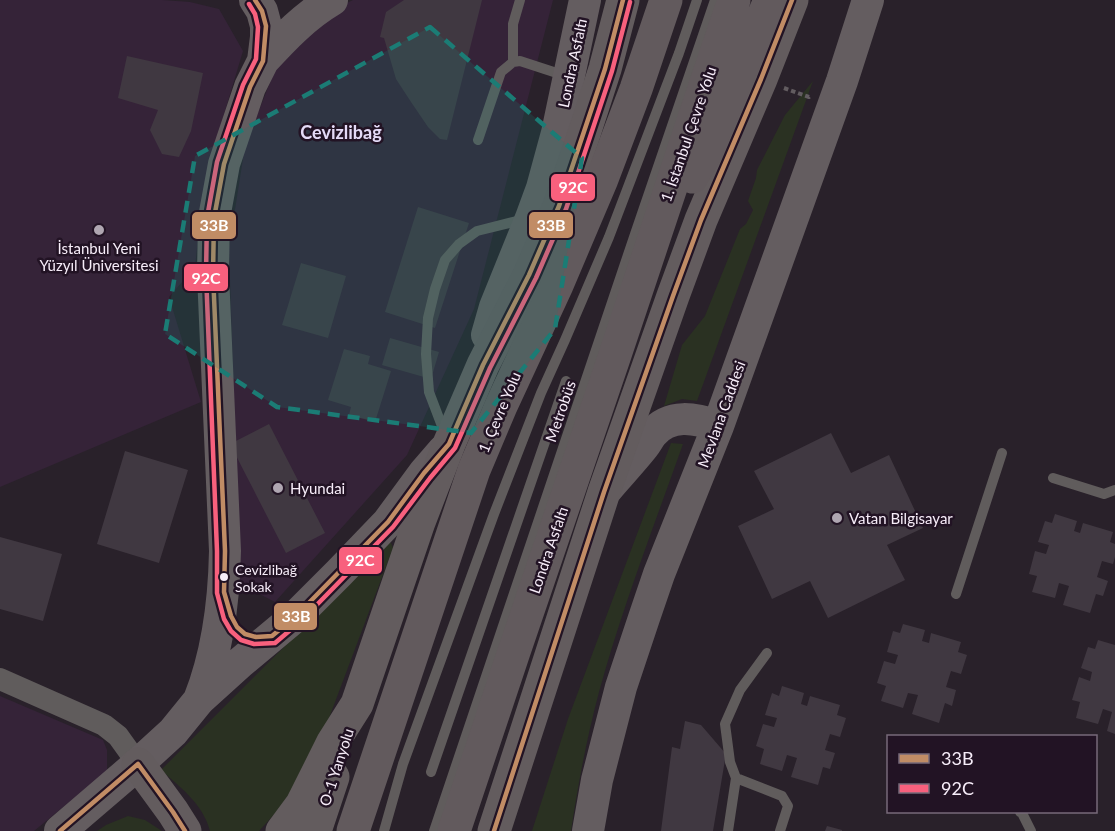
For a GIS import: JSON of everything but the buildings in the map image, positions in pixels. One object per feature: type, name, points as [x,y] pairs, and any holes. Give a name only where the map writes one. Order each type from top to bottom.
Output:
[{"type":"highway","name":"1. Çevre Yolu","points":[[353,831],[474,470],[602,179],[666,0]]},
{"type":"highway","name":"1. İstanbul Çevre Yolu","points":[[643,268],[734,0]]},
{"type":"highway","points":[[643,268],[705,154],[770,0]]},
{"type":"highway","name":"Londra Asfaltı","points":[[454,831],[643,268]]},
{"type":"main road","points":[[255,0],[262,11],[266,26],[263,61]]},
{"type":"main road","points":[[199,700],[213,659],[224,592],[225,551],[213,274],[214,218],[224,164],[250,87],[263,61],[287,34],[332,0]]},
{"type":"main road","name":"Londra Asfaltı","points":[[483,365],[487,332],[495,307],[542,188],[557,133],[585,0]]},
{"type":"main road","points":[[282,831],[302,804],[333,742],[357,704],[419,522],[449,444],[483,365],[529,275],[559,206],[605,69],[623,0]]},
{"type":"main road","points":[[496,831],[604,492],[673,296],[701,220],[761,80],[792,0]]},
{"type":"main road","name":"Mevlana Caddesi","points":[[588,831],[597,780],[621,687],[659,574],[718,426],[823,96],[868,0]]},
{"type":"main road","points":[[604,492],[653,433],[665,423],[679,418],[718,426]]},
{"type":"main road","points":[[60,831],[173,732],[199,700],[310,602],[388,522],[424,473],[449,444]]},
{"type":"main road","points":[[224,592],[237,627],[245,634],[256,637],[272,636]]},
{"type":"main road","name":"O-1 Yanyolu","points":[[315,831],[357,704]]},
{"type":"main road","points":[[138,764],[185,831]]},
{"type":"street","points":[[0,679],[104,725],[118,736],[138,764]]},
{"type":"lane","points":[[513,62],[513,24],[520,0]]},
{"type":"lane","points":[[384,831],[403,764],[494,514],[549,375],[609,237],[697,0]]},
{"type":"lane","name":"Metrobüs","points":[[434,831],[715,0]]},
{"type":"lane","points":[[478,140],[501,72],[513,62],[520,60],[569,78]]},
{"type":"lane","points":[[449,444],[429,392],[426,354],[428,318],[435,289],[446,260],[459,244],[477,231],[531,218]]},
{"type":"lane","points":[[549,375],[584,387]]},
{"type":"lane","points":[[431,772],[566,381]]},
{"type":"lane","points":[[956,594],[1002,453]]},
{"type":"lane","points":[[1053,478],[1104,494],[1115,490]]},
{"type":"lane","points":[[728,831],[736,778],[730,762],[725,724],[740,690],[767,653]]},
{"type":"lane","points":[[736,778],[782,795],[788,806],[780,831]]},
{"type":"lane","points":[[1023,813],[1032,831]]},
{"type":"path","points":[[761,80],[809,97],[823,96]]},
{"type":"highlighted area","points":[[430,27],[582,158],[555,329],[471,433],[277,407],[165,334],[195,156]]},
{"type":"shaded area","name":"İstanbul Yeni Yüzyıl Üniversitesi","points":[[0,0],[190,2],[219,9],[243,51],[203,193],[195,267],[169,297],[201,402],[0,487]]},
{"type":"shaded area","points":[[353,0],[553,0],[474,309],[407,455],[275,602],[240,584],[229,248],[245,146],[278,62],[337,8]]},
{"type":"shaded area","points":[[0,696],[103,740],[107,750],[107,771],[34,831],[0,831]]},
{"type":"green space","points":[[813,81],[697,401],[682,399],[664,406],[682,345],[705,316],[740,229],[746,224],[753,210],[748,201],[757,170],[785,115]]},
{"type":"green space","points":[[671,443],[683,444],[618,629],[599,692],[571,831],[532,831],[568,719]]},
{"type":"green space","points":[[388,543],[391,543],[393,548],[326,726],[310,762],[280,808],[259,831],[210,831],[197,805],[161,770]]},
{"type":"green space","points":[[128,816],[145,820],[162,831],[97,831]]},
{"type":"transit line","name":"33B","points":[[255,0],[262,11],[266,26],[263,61],[250,87],[224,164],[214,218],[213,274],[225,551],[224,592],[237,627],[245,634],[256,637],[272,636],[296,616],[388,522],[424,473],[449,444],[483,365],[529,275],[559,206],[605,69],[623,0]]},
{"type":"transit line","name":"33B","points":[[494,831],[604,492],[673,296],[701,220],[792,0]]},
{"type":"transit line","name":"92C","points":[[249,4],[255,14],[258,27],[256,59],[243,85],[217,162],[207,218],[206,274],[217,593],[224,619],[231,631],[241,640],[254,644],[275,643],[301,621],[393,527],[455,448],[490,368],[536,278],[566,209],[612,71],[630,2]]},
{"type":"transit line","name":"33B","points":[[60,831],[138,764],[185,831]]},
{"type":"place","name":"İstanbul Yeni Yüzyıl Üniversitesi","points":[[99,230]]},
{"type":"place","name":"Hyundai","points":[[278,488]]},
{"type":"place","name":"Vatan Bilgisayar","points":[[837,518]]},
{"type":"place","name":"Cevizlibağ Sokak","points":[[224,577]]},
{"type":"district","name":"Cevizlibağ","points":[[341,132]]}]
